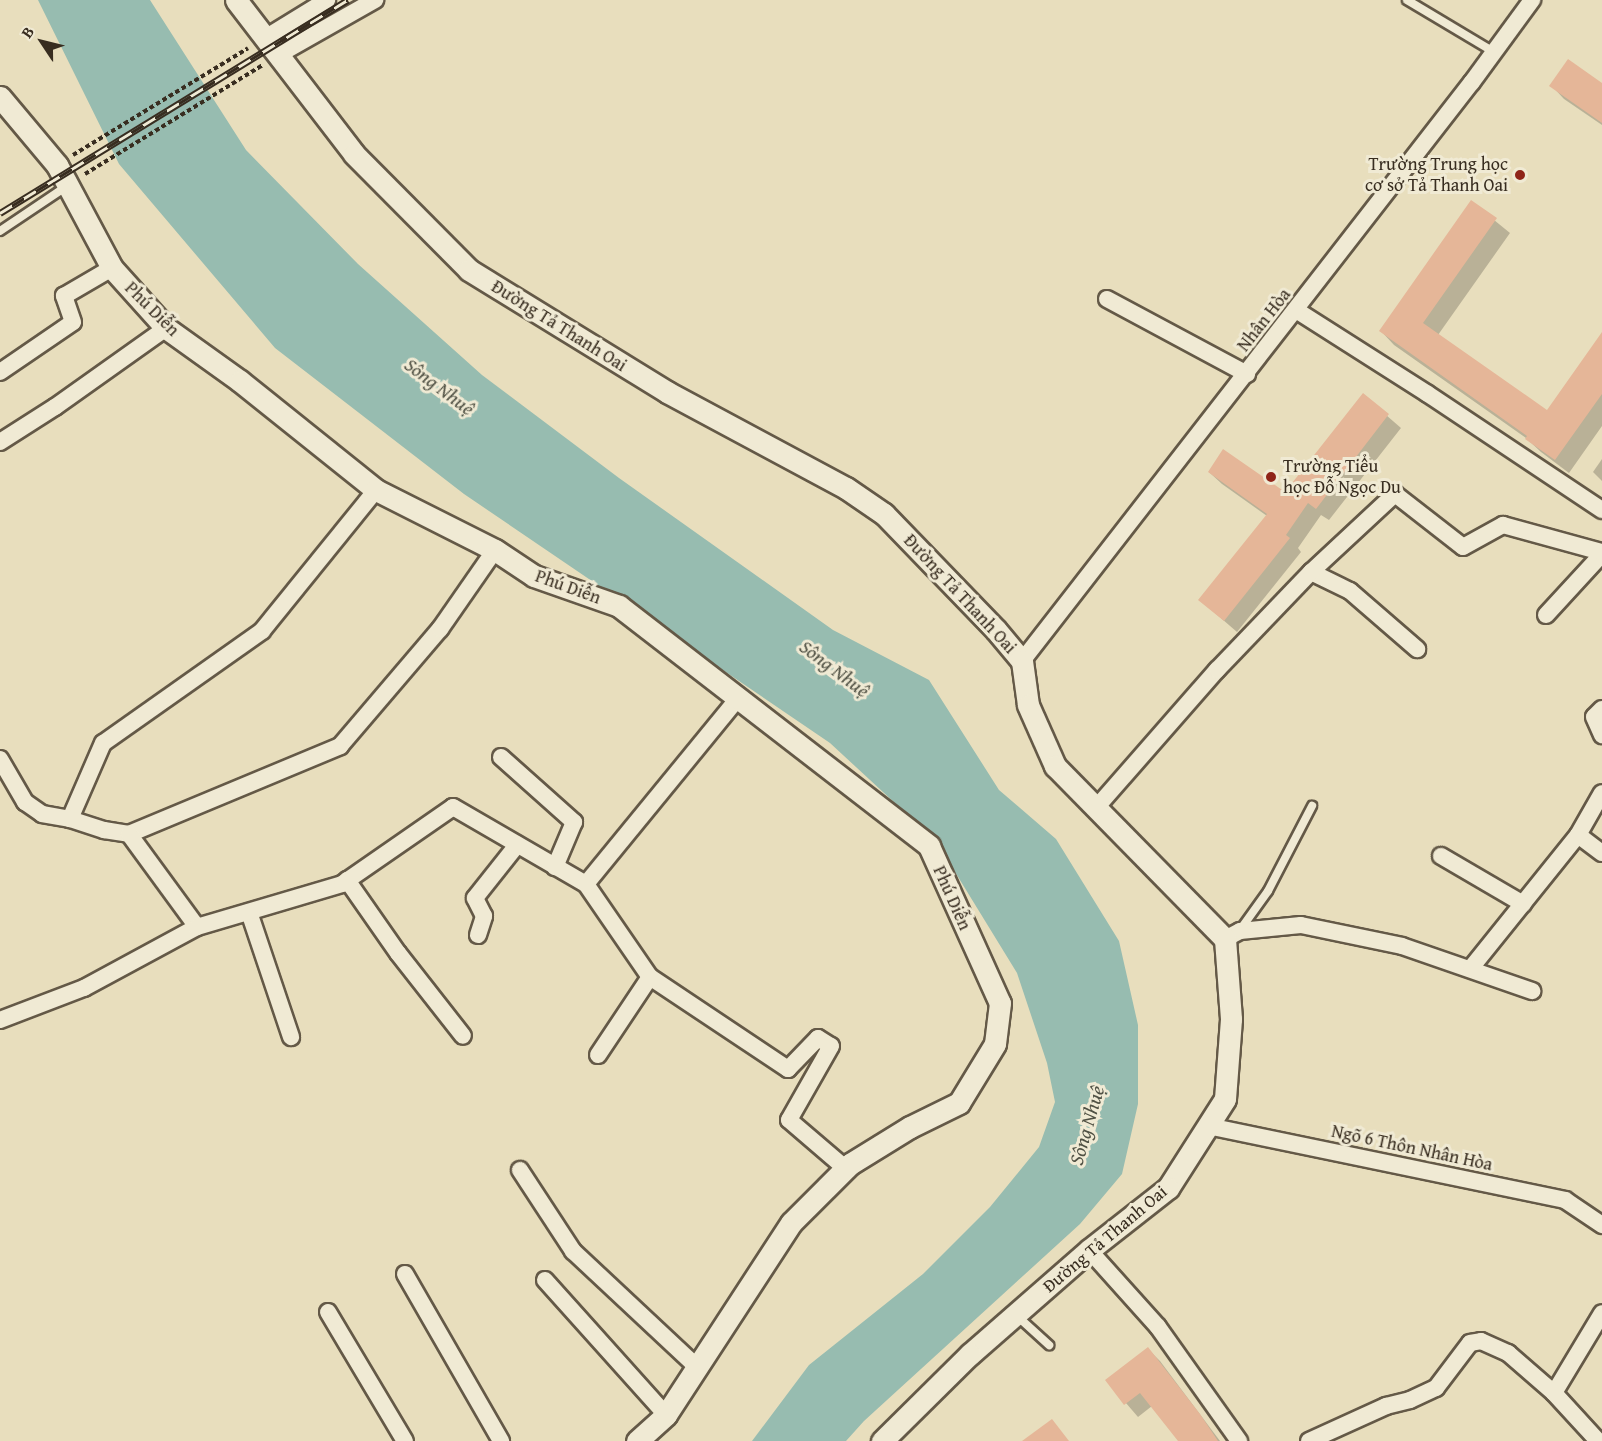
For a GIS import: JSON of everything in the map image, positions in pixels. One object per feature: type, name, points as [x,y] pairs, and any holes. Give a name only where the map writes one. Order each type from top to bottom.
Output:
[{"type":"street","name":"Đường Tả Thanh Oai","points":[[236,0],[354,154],[469,270],[667,392],[846,488],[884,514],[996,630],[1022,661],[1028,705],[1055,766],[1096,808],[1232,935],[1231,1019],[1225,1099],[1168,1188],[1089,1250],[970,1354],[882,1441]]},
{"type":"street","points":[[265,38],[327,0]]},
{"type":"street","points":[[278,55],[375,0]]},
{"type":"street","name":"Nhân Hòa","points":[[1022,661],[1247,374],[1532,0]]},
{"type":"street","name":"Phú Diễn","points":[[0,97],[57,165],[112,268],[166,328],[240,381],[376,490],[495,550],[534,576],[620,606],[928,846],[1000,1003],[995,1044],[959,1103],[910,1127],[845,1168]]},
{"type":"street","points":[[0,372],[74,322],[64,296],[112,268]]},
{"type":"street","points":[[1107,299],[1247,374]]},
{"type":"street","points":[[1296,310],[1428,394],[1602,510]]},
{"type":"street","points":[[0,442],[55,407],[166,328]]},
{"type":"street","points":[[70,819],[103,743],[262,631],[376,490]]},
{"type":"street","points":[[1096,808],[1217,670],[1311,572],[1395,494],[1463,547],[1503,525],[1602,553],[1546,615]]},
{"type":"street","points":[[0,759],[25,802],[42,814],[129,834],[340,746],[440,629],[495,550]]},
{"type":"street","points":[[1311,572],[1350,591],[1417,649]]},
{"type":"street","points":[[586,884],[739,697]]},
{"type":"street","points":[[1602,709],[1594,717],[1602,735]]},
{"type":"street","points":[[501,757],[574,822],[555,867]]},
{"type":"street","points":[[1471,968],[1578,836],[1602,793]]},
{"type":"street","points":[[0,1020],[84,988],[197,927],[347,880],[453,807],[586,884],[651,977],[788,1069],[818,1038],[831,1046],[789,1120],[845,1168],[791,1223],[666,1415],[637,1441]]},
{"type":"street","points":[[129,834],[197,927]]},
{"type":"street","points":[[1578,836],[1602,853]]},
{"type":"street","points":[[478,935],[484,916],[475,898],[517,845]]},
{"type":"street","points":[[1441,856],[1523,904]]},
{"type":"street","points":[[347,880],[398,953],[463,1036]]},
{"type":"street","points":[[249,912],[291,1037]]},
{"type":"street","points":[[1232,935],[1300,925],[1402,946],[1532,991]]},
{"type":"street","points":[[598,1055],[651,977]]},
{"type":"street","name":"Ngõ 6 Thôn Nhân Hòa","points":[[1208,1126],[1565,1200],[1602,1225]]},
{"type":"street","points":[[520,1170],[573,1251],[698,1367]]},
{"type":"street","points":[[1089,1250],[1158,1328],[1239,1441]]},
{"type":"street","points":[[405,1274],[501,1441]]},
{"type":"street","points":[[544,1280],[666,1415]]},
{"type":"street","points":[[328,1312],[405,1441]]},
{"type":"street","points":[[1554,1393],[1602,1313]]},
{"type":"street","points":[[1309,1441],[1386,1406],[1410,1400],[1436,1388],[1467,1347],[1475,1341],[1487,1341],[1508,1353],[1554,1393],[1598,1441]]},
{"type":"lane","points":[[1407,0],[1494,52]]},
{"type":"lane","points":[[0,231],[67,185]]},
{"type":"lane","points":[[1232,935],[1268,891],[1312,806]]},
{"type":"lane","points":[[1016,1314],[1049,1345]]},
{"type":"path","points":[[74,155],[246,49]]},
{"type":"path","points":[[86,174],[257,69]]},
{"type":"water","name":"Sông Nhuệ","points":[[38,0],[150,0],[246,150],[358,264],[482,375],[619,478],[833,630],[929,680],[999,790],[1056,839],[1119,941],[1138,1025],[1138,1104],[1122,1174],[1080,1224],[864,1421],[846,1441],[752,1441],[809,1365],[923,1274],[990,1207],[1039,1147],[1055,1102],[1047,1063],[1017,973],[936,841],[830,743],[464,494],[275,348],[119,164]]},
{"type":"building","points":[[1568,59],[1602,83],[1602,123],[1549,86]]},
{"type":"building","points":[[1471,200],[1497,218],[1423,323],[1547,410],[1602,332],[1602,394],[1555,460],[1525,439],[1527,436],[1379,331]]},
{"type":"building","points":[[1363,393],[1389,414],[1316,509],[1308,503],[1286,535],[1290,538],[1224,621],[1198,600],[1267,514],[1208,472],[1223,449],[1285,492]]},
{"type":"building","points":[[1148,1347],[1218,1441],[1178,1441],[1140,1393],[1124,1405],[1105,1380]]},
{"type":"building","points":[[1052,1419],[1069,1441],[1022,1441]]},
{"type":"railway","points":[[0,213],[348,0]]},
{"type":"place","name":"Trường Trung học cơ sở Tả Thanh Oai","points":[[1520,175]]},
{"type":"place","name":"Trường Tiểu học Đỗ Ngọc Du","points":[[1271,477]]}]
